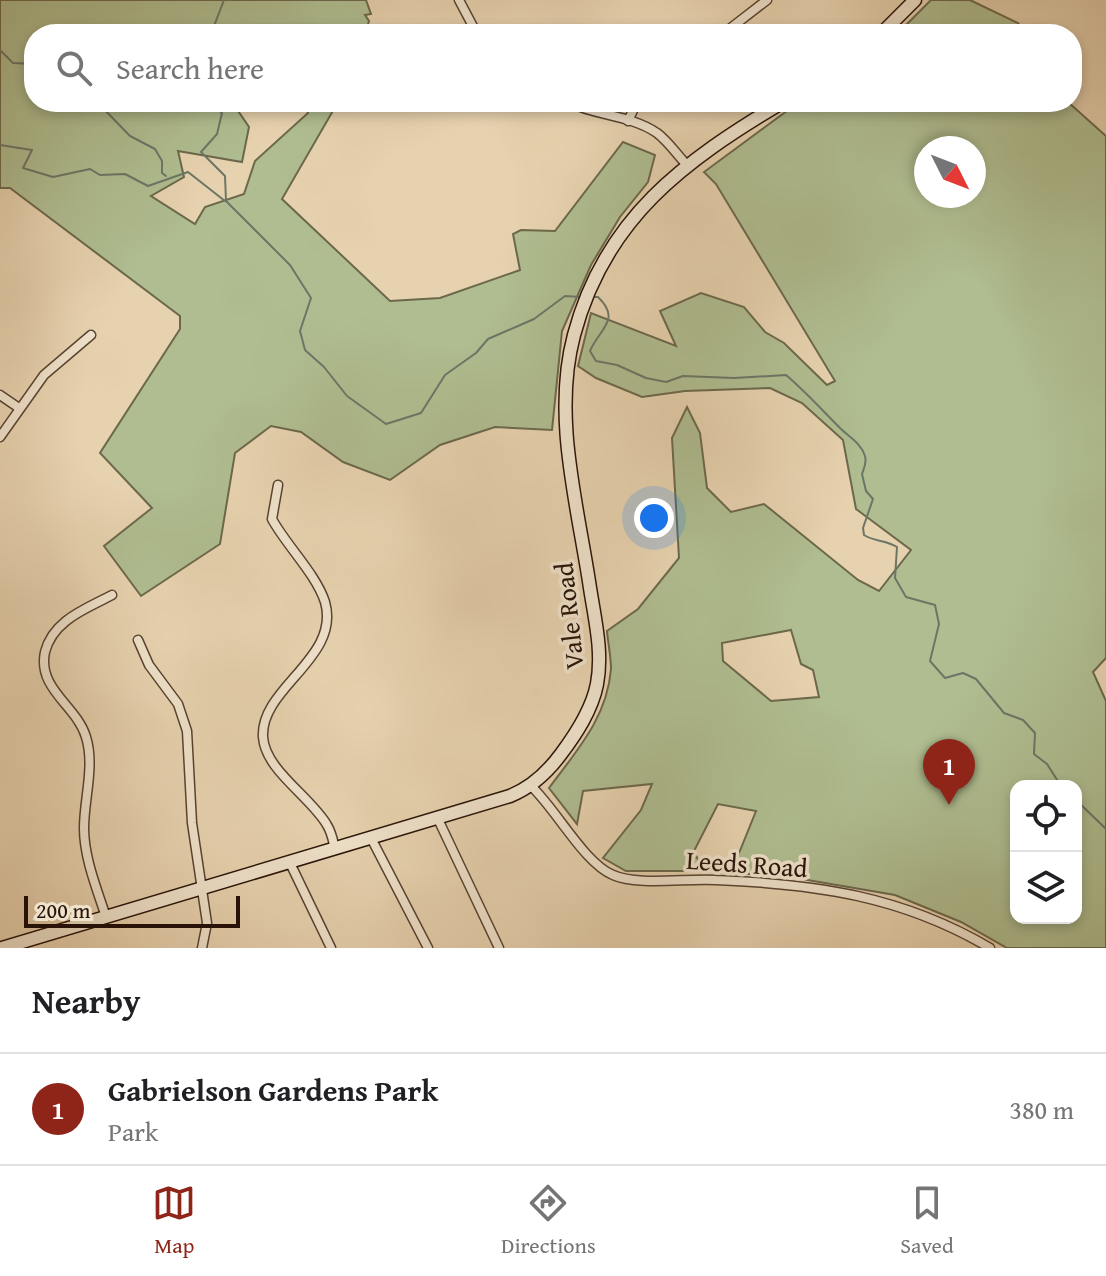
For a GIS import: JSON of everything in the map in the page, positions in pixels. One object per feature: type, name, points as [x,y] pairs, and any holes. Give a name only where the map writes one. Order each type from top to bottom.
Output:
[{"type":"main road","points":[[891,24],[915,0]]},
{"type":"main road","name":"Vale Road","points":[[2,948],[510,796],[531,786],[555,762],[579,727],[593,699],[599,671],[596,623],[567,434],[566,377],[574,334],[591,288],[628,222],[655,193],[688,166],[768,112]]},
{"type":"street","points":[[459,0],[472,24]]},
{"type":"street","points":[[736,24],[767,0]]},
{"type":"street","points":[[592,112],[628,121],[661,136],[688,166]]},
{"type":"street","points":[[628,121],[632,112]]},
{"type":"street","points":[[0,437],[44,375],[91,335]]},
{"type":"street","points":[[0,395],[19,408]]},
{"type":"street","points":[[278,485],[272,519],[320,590],[326,614],[316,650],[267,717],[263,741],[275,765],[327,824],[335,849]]},
{"type":"street","points":[[106,917],[88,858],[84,831],[89,746],[84,731],[48,681],[44,659],[51,637],[60,625],[112,595]]},
{"type":"street","points":[[138,640],[149,665],[173,695],[183,716],[189,748],[192,823],[207,923],[202,948]]},
{"type":"street","name":"Leeds Road","points":[[531,786],[596,863],[613,875],[633,880],[747,881],[854,895],[919,912],[990,948]]},
{"type":"street","points":[[437,817],[499,948]]},
{"type":"street","points":[[371,838],[428,948]]},
{"type":"street","points":[[290,863],[331,948]]},
{"type":"green space","points":[[0,0],[366,0],[371,14],[365,15],[368,24],[24,24],[24,112],[239,112],[249,127],[242,162],[178,151],[184,177],[151,196],[195,224],[205,207],[244,194],[255,161],[308,112],[332,112],[282,199],[390,301],[440,298],[520,270],[513,234],[521,230],[555,231],[623,142],[655,155],[648,182],[620,217],[591,265],[562,331],[552,430],[495,427],[440,445],[390,480],[343,462],[301,432],[271,426],[235,453],[220,544],[141,596],[104,546],[152,508],[100,453],[180,329],[180,316],[10,188],[0,188]]},
{"type":"green space","points":[[931,0],[970,0],[1019,24],[907,24]]},
{"type":"green space","points":[[785,112],[1079,112],[1106,136],[1106,658],[1093,672],[1106,701],[1106,948],[1007,948],[961,922],[895,895],[784,876],[731,873],[756,811],[718,804],[694,851],[703,871],[626,871],[603,858],[641,810],[652,784],[583,791],[577,824],[549,788],[580,747],[604,703],[611,669],[607,631],[638,609],[679,558],[672,438],[687,407],[700,433],[707,488],[731,512],[764,504],[858,580],[879,591],[911,550],[856,509],[843,440],[802,403],[770,388],[685,391],[642,397],[596,378],[578,366],[591,313],[676,346],[660,311],[701,293],[744,307],[765,332],[784,343],[827,385],[835,381],[716,184],[704,172]],"holes":[[[791,630],[801,664],[813,670],[819,697],[771,701],[723,661],[722,643]]]},
{"type":"waterway","points":[[215,24],[224,0]]},
{"type":"waterway","points":[[0,50],[13,63],[24,64]]},
{"type":"waterway","points":[[107,112],[130,136],[155,149],[162,161],[162,173],[166,176]]},
{"type":"waterway","points":[[221,112],[217,134],[201,152],[225,176],[226,201],[290,265],[311,298],[300,331],[305,350],[324,367],[347,396],[386,424],[421,413],[445,375],[476,353],[488,339],[534,319],[565,296],[581,297]]},
{"type":"waterway","points":[[0,145],[32,150],[23,168],[53,177],[90,169],[100,175],[125,174],[148,186],[188,172],[225,201]]},
{"type":"waterway","points":[[592,297],[598,297],[608,312],[606,324],[590,351],[596,361],[666,382],[683,376],[734,378],[786,375],[858,444],[866,459],[862,474],[866,491],[873,499],[863,528],[864,535],[897,547],[895,578],[906,597],[935,605],[939,624],[930,661],[945,678],[963,673],[976,679],[1004,713],[1023,720],[1035,733],[1034,754],[1047,764],[1057,780]]},
{"type":"waterway","points":[[1082,806],[1106,829]]},
{"type":"place","name":"Gabrielson Gardens Park","points":[[949,805]]}]
